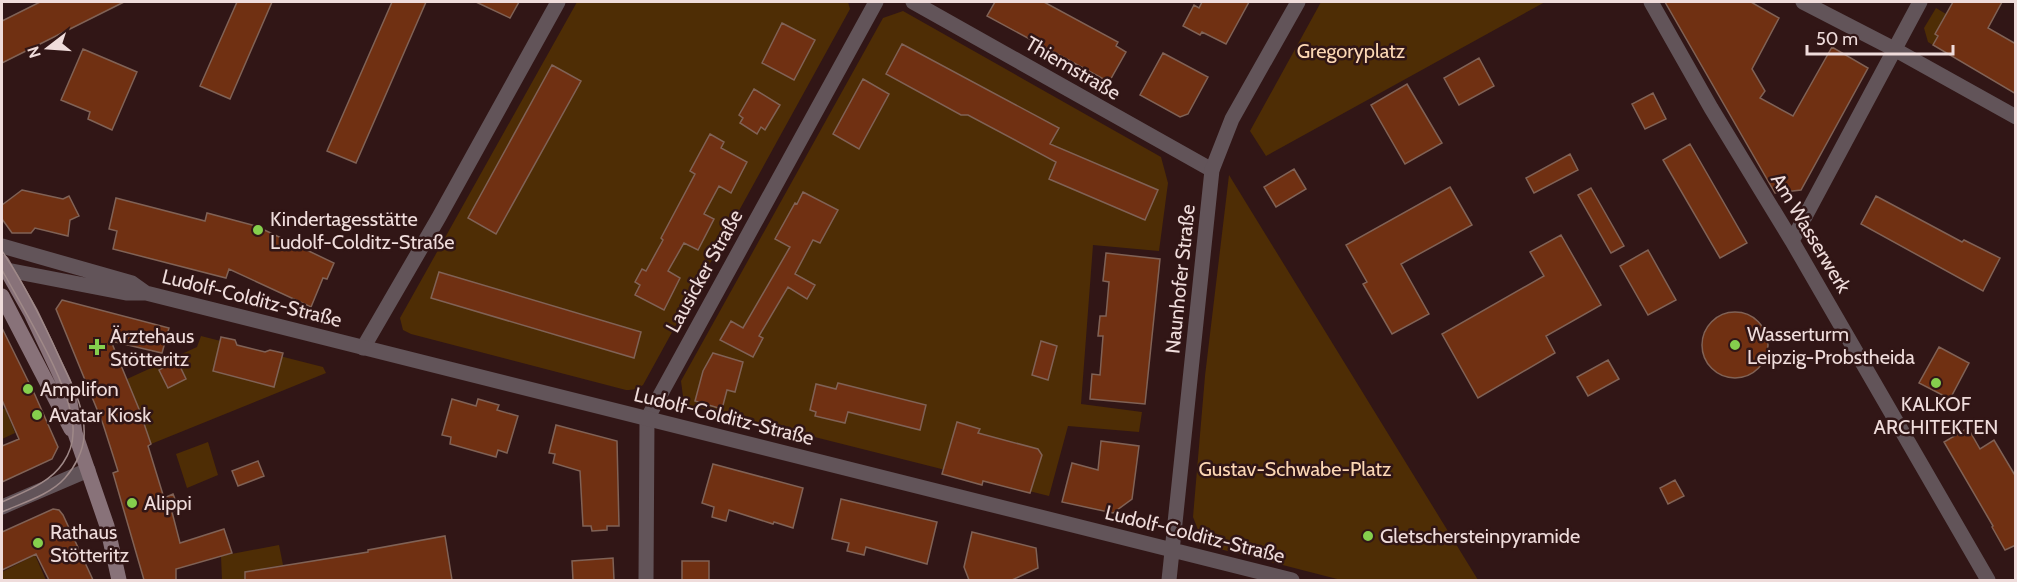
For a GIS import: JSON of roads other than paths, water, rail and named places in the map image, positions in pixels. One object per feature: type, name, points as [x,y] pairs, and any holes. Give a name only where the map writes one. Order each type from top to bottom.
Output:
[{"type":"main road","points":[[4,266],[31,313],[64,383],[75,433],[107,526],[119,580]]},
{"type":"main road","points":[[2,296],[61,412],[75,433]]},
{"type":"street","points":[[363,348],[439,217],[558,2]]},
{"type":"street","name":"Lausicker Straße","points":[[646,580],[647,419],[876,2]]},
{"type":"street","name":"Thiemstraße","points":[[913,2],[1212,170]]},
{"type":"street","name":"Naunhofer Straße","points":[[1169,580],[1212,170],[1232,119],[1298,2]]},
{"type":"street","name":"Am Wasserwerk","points":[[1651,2],[1988,580]]},
{"type":"street","points":[[1803,2],[1894,49],[2016,117]]},
{"type":"street","points":[[1792,241],[1920,2]]},
{"type":"street","name":"Ludolf-Colditz-Straße","points":[[2,246],[132,283],[146,293]]},
{"type":"street","name":"Ludolf-Colditz-Straße","points":[[4,266],[126,293],[146,293],[1292,580]]},
{"type":"street","points":[[2,507],[88,470]]},
{"type":"tram line","points":[[2,251],[47,331],[73,387],[83,416],[84,427],[82,448],[69,474],[52,489],[2,512]]},
{"type":"tram line","points":[[2,270],[57,374],[72,416],[73,433],[69,452],[51,477],[2,502]]},
{"type":"place","name":"Kindertagesstätte Ludolf-Colditz-Straße","points":[[258,230]]},
{"type":"place","name":"Wasserturm Leipzig-Probstheida","points":[[1735,345]]},
{"type":"place","name":"Ärztehaus Stötteritz","points":[[97,347]]},
{"type":"place","name":"KALKOF ARCHITEKTEN","points":[[1936,383]]},
{"type":"place","name":"Amplifon","points":[[28,389]]},
{"type":"place","name":"Avatar Kiosk","points":[[37,415]]},
{"type":"place","name":"Alippi","points":[[132,503]]},
{"type":"place","name":"Gletschersteinpyramide","points":[[1368,536]]},
{"type":"place","name":"Rathaus Stötteritz","points":[[38,543]]},
{"type":"park label","name":"Gregoryplatz","points":[[1351,51]]},
{"type":"park label","name":"Gustav-Schwabe-Platz","points":[[1295,469]]}]
